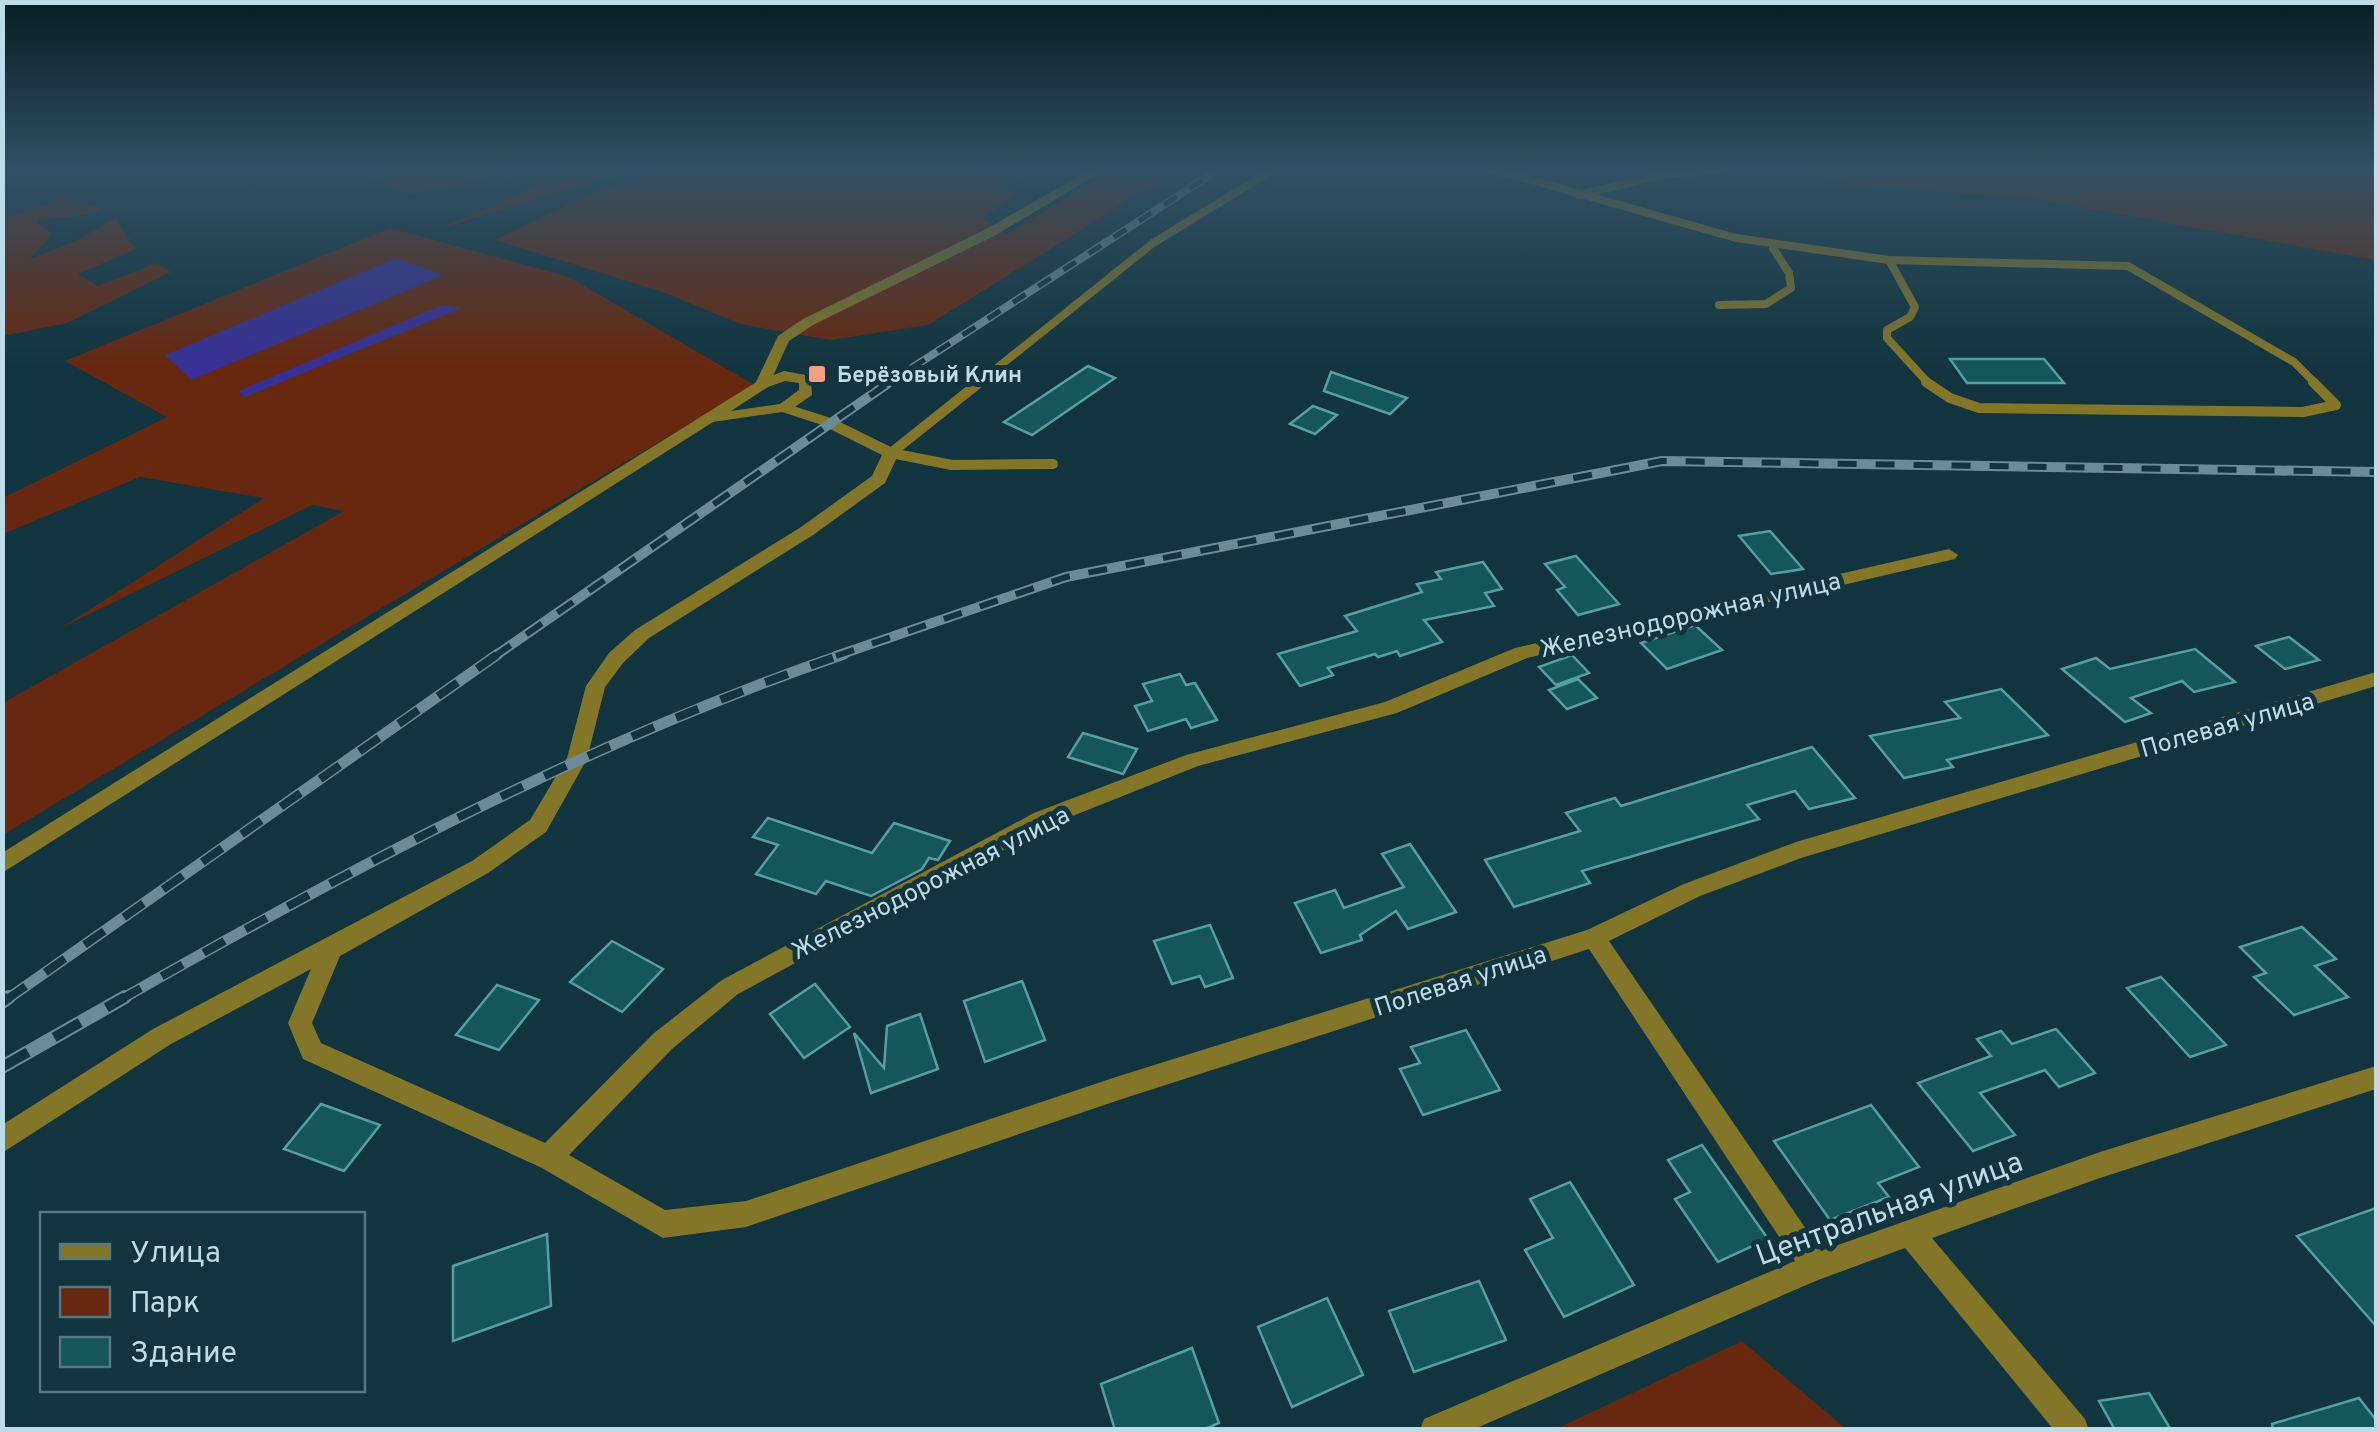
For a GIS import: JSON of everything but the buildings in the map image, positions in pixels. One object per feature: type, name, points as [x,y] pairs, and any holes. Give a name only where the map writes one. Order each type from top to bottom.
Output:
[{"type":"street","points":[[763,384],[783,339],[808,322],[985,235]]},
{"type":"street","points":[[2,864],[763,384],[784,376],[806,380],[808,392],[784,408],[714,418]]},
{"type":"street","points":[[2,1141],[70,1092],[242,989],[331,949],[480,867],[538,826],[577,759],[596,686],[616,658],[642,634],[807,531],[879,479],[891,453],[828,422],[784,408]]},
{"type":"street","name":"Железнодорожная улица","points":[[549,1158],[663,1041],[730,987],[1042,819],[1193,760],[1390,708],[1522,653],[1949,555]]},
{"type":"street","name":"Полевая улица","points":[[331,949],[300,1023],[312,1051],[549,1158],[663,1224],[746,1214],[1119,1088],[1594,938],[1692,890],[1796,851],[2376,680]]},
{"type":"street","points":[[1594,938],[1815,1267]]},
{"type":"street","name":"Центральная улица","points":[[1435,1430],[1815,1267],[2100,1165],[2376,1078]]},
{"type":"street","points":[[1910,1232],[2074,1430]]},
{"type":"lane","points":[[891,453],[1167,235]]},
{"type":"lane","points":[[1714,235],[1773,248],[1889,260],[2128,266],[2294,362],[2336,406],[2303,412],[1979,408],[1951,401],[1932,389],[1887,338],[1887,330],[1910,317],[1915,306],[1889,260]]},
{"type":"lane","points":[[1719,306],[1758,307],[1777,302],[1790,288],[1789,273],[1773,248]]},
{"type":"lane","points":[[891,453],[952,465],[1054,464]]},
{"type":"green space","points":[[3,235],[51,235],[30,259],[86,235],[126,235],[136,249],[78,274],[98,286],[156,263],[171,272],[67,323],[3,336]]},
{"type":"green space","points":[[373,235],[415,235],[569,277],[754,385],[3,835],[3,703],[344,511],[312,505],[61,628],[264,498],[140,477],[3,534],[3,498],[167,417],[65,361]]},
{"type":"green space","points":[[506,235],[1073,235],[928,325],[830,340],[740,324],[663,292],[495,240]]},
{"type":"green space","points":[[2235,235],[2376,235],[2376,260]]},
{"type":"green space","points":[[1742,1341],[1846,1429],[1556,1429]]},
{"type":"shaded area","points":[[396,258],[444,275],[191,380],[165,355]]},
{"type":"shaded area","points":[[442,305],[462,308],[245,397],[238,391]]},
{"type":"railway","points":[[889,383],[1118,235]]},
{"type":"railway","points":[[495,656],[889,383]]},
{"type":"railway","points":[[836,656],[1066,577],[1662,461],[2376,472]]},
{"type":"railway","points":[[6,1000],[498,654]]},
{"type":"railway","points":[[120,1000],[296,902],[474,810],[656,726],[844,654]]},
{"type":"railway","points":[[2,1002],[9,997]]},
{"type":"railway","points":[[2,1067],[125,997]]},
{"type":"place","name":"Берёзовый Клин","points":[[817,374]]}]
